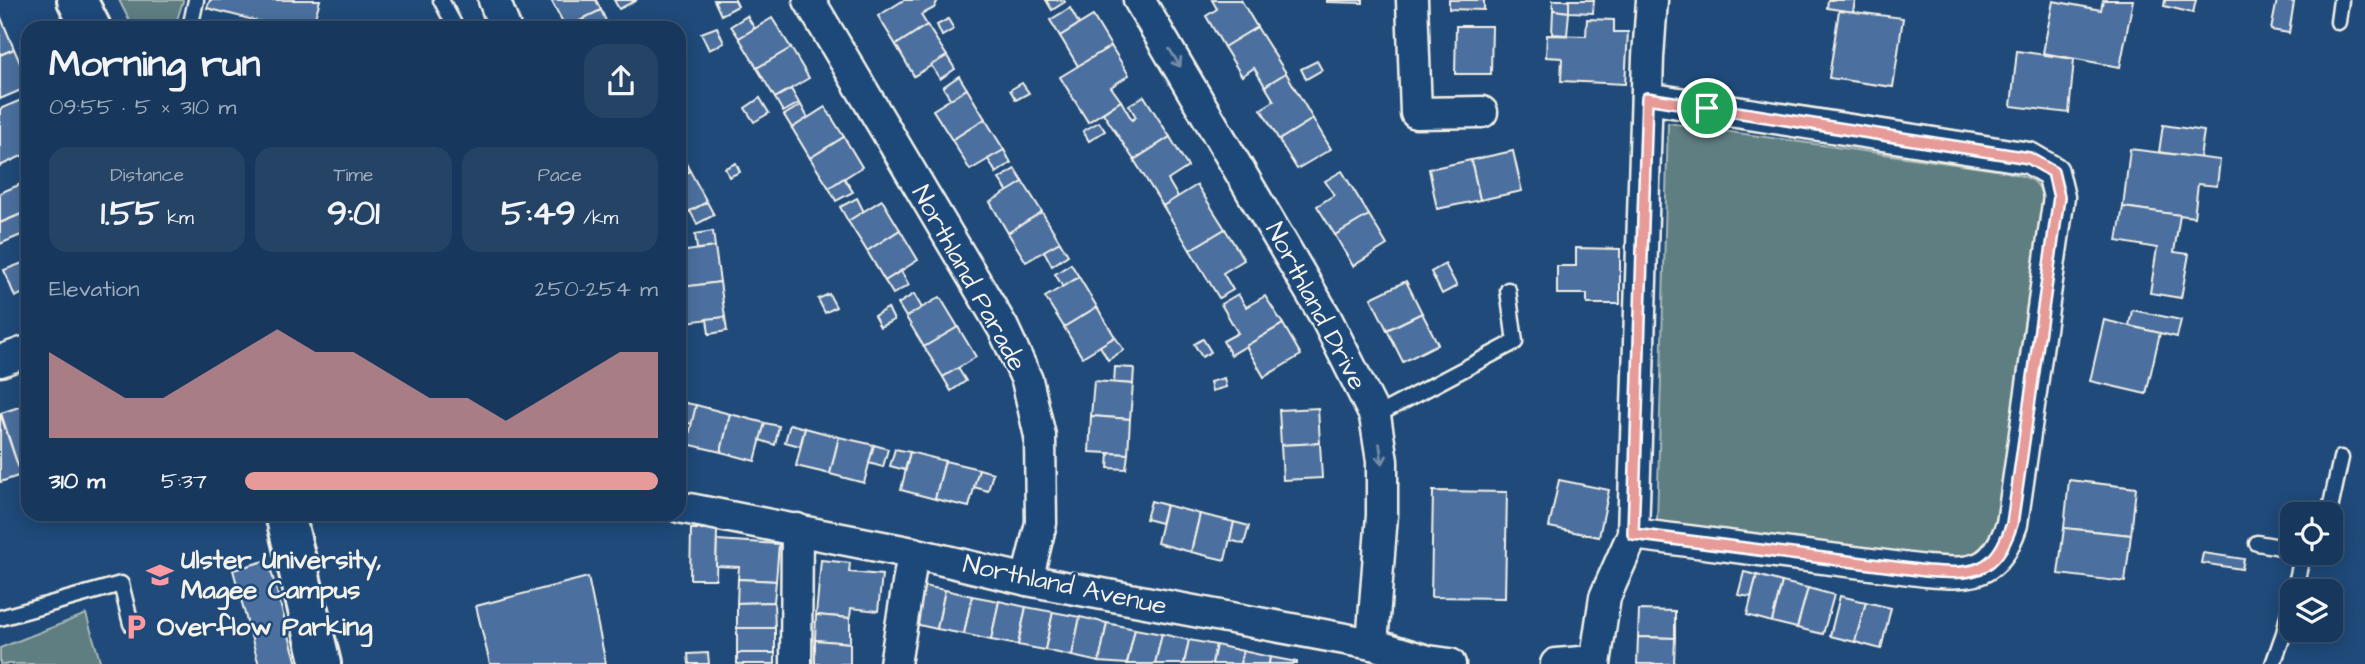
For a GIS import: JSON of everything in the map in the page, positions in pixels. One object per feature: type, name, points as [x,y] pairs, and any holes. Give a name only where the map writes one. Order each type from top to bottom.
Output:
[{"type":"main road","points":[[78,0],[88,21]]},
{"type":"main road","points":[[287,521],[321,664]]},
{"type":"street","points":[[494,0],[502,21]]},
{"type":"street","name":"Northland Parade","points":[[809,0],[1003,328],[1027,380],[1040,436],[1041,498],[1041,523],[1027,580]]},
{"type":"street","name":"Northland Drive","points":[[1139,0],[1326,318],[1375,416],[1382,461],[1382,515],[1372,644]]},
{"type":"street","points":[[1412,0],[1416,113],[1482,112]]},
{"type":"street","points":[[1556,664],[1595,662],[1605,597],[1633,534],[1652,0]]},
{"type":"street","points":[[1633,534],[1926,571],[1962,574],[1984,567],[2004,547],[2012,524],[2059,197],[2053,172],[2029,158],[1647,98]]},
{"type":"street","points":[[0,361],[21,354]]},
{"type":"street","name":"Northland Avenue","points":[[686,508],[913,553],[1027,580],[1372,644],[1428,661],[1450,664]]},
{"type":"street","points":[[796,664],[797,529]]},
{"type":"street","points":[[895,664],[913,553]]},
{"type":"lane","points":[[192,21],[196,0]]},
{"type":"lane","points":[[441,0],[452,21]]},
{"type":"lane","points":[[2338,22],[2341,0]]},
{"type":"lane","points":[[1375,416],[1515,342],[1508,290]]},
{"type":"lane","points":[[2332,502],[2341,458]]},
{"type":"lane","points":[[2257,543],[2280,546]]},
{"type":"lane","points":[[0,618],[121,584],[131,624]]},
{"type":"lane","points":[[2273,664],[2281,642]]},
{"type":"green space","points":[[119,0],[183,0],[177,21],[130,21]]},
{"type":"green space","points":[[1668,123],[2003,171],[2030,179],[2039,188],[2046,214],[1996,532],[1980,555],[1944,559],[1657,522]]},
{"type":"green space","points":[[86,614],[101,664],[0,664],[0,648]]},
{"type":"building","points":[[210,0],[320,0],[314,21],[257,21],[207,8]]},
{"type":"building","points":[[551,0],[596,0],[601,10],[580,21],[562,21]]},
{"type":"building","points":[[614,0],[637,0],[619,9]]},
{"type":"building","points":[[714,0],[735,0],[738,6],[721,15]]},
{"type":"building","points":[[904,0],[938,0],[934,8],[921,15],[927,25],[896,45],[878,16]]},
{"type":"building","points":[[1046,0],[1064,0],[1065,2],[1052,10]]},
{"type":"building","points":[[1212,0],[1241,0],[1257,27],[1224,47],[1206,16],[1217,9]]},
{"type":"building","points":[[1363,0],[1363,3],[1327,2]]},
{"type":"building","points":[[1449,0],[1484,0],[1484,10],[1449,9]]},
{"type":"building","points":[[1553,0],[1569,0],[1569,12],[1553,10]]},
{"type":"building","points":[[1569,0],[1594,0],[1593,13],[1569,12]]},
{"type":"building","points":[[1828,0],[1855,0],[1853,12],[1827,8]]},
{"type":"building","points":[[2103,0],[2133,0],[2120,67],[2043,53],[2053,1],[2101,10]]},
{"type":"building","points":[[2165,0],[2196,0],[2193,13],[2164,6]]},
{"type":"building","points":[[2277,0],[2294,2],[2289,33],[2271,30]]},
{"type":"building","points":[[1070,8],[1079,24],[1060,36],[1050,20]]},
{"type":"building","points":[[601,10],[606,21],[586,21],[584,18]]},
{"type":"building","points":[[1553,10],[1569,12],[1567,35],[1552,34]]},
{"type":"building","points":[[1839,10],[1903,18],[1893,87],[1829,78]]},
{"type":"building","points":[[0,15],[14,49],[0,55]]},
{"type":"building","points":[[747,16],[755,29],[739,38],[731,26]]},
{"type":"building","points":[[1093,16],[1111,46],[1078,66],[1060,36]]},
{"type":"building","points":[[772,18],[791,48],[757,68],[739,38]]},
{"type":"building","points":[[948,19],[954,29],[942,36],[937,25]]},
{"type":"building","points":[[1587,19],[1614,20],[1614,32],[1628,32],[1625,84],[1561,81],[1562,58],[1546,57],[1547,35],[1586,36]]},
{"type":"building","points":[[927,25],[947,56],[914,76],[896,45]]},
{"type":"building","points":[[1456,26],[1492,26],[1491,74],[1455,74]]},
{"type":"building","points":[[717,27],[724,43],[709,50],[701,33]]},
{"type":"building","points":[[1257,27],[1286,73],[1265,86],[1254,68],[1242,76],[1224,47]]},
{"type":"building","points":[[1111,46],[1129,75],[1111,87],[1121,101],[1088,122],[1060,77]]},
{"type":"building","points":[[791,48],[809,78],[775,98],[757,68]]},
{"type":"building","points":[[14,49],[21,65],[21,90],[0,99],[0,55]]},
{"type":"building","points":[[2017,51],[2074,59],[2069,113],[2011,106]]},
{"type":"building","points":[[947,56],[955,69],[940,79],[931,65]]},
{"type":"building","points":[[1317,61],[1322,70],[1306,79],[1301,69]]},
{"type":"building","points":[[1286,73],[1313,119],[1279,140],[1261,109],[1274,101],[1265,86]]},
{"type":"building","points":[[959,76],[967,89],[951,100],[943,87]]},
{"type":"building","points":[[1022,83],[1029,93],[1016,100],[1010,90]]},
{"type":"building","points":[[791,89],[799,103],[783,112],[775,98]]},
{"type":"building","points":[[967,89],[985,119],[952,140],[933,110]]},
{"type":"building","points":[[1144,96],[1170,137],[1134,160],[1103,113],[1121,101],[1132,120],[1136,117],[1129,105]]},
{"type":"building","points":[[760,98],[769,113],[754,122],[745,108]]},
{"type":"building","points":[[21,100],[21,156],[0,166],[0,109]]},
{"type":"building","points":[[801,105],[808,118],[792,128],[784,115]]},
{"type":"building","points":[[825,107],[844,137],[810,158],[792,128]]},
{"type":"building","points":[[985,119],[1004,150],[970,170],[952,140]]},
{"type":"building","points":[[1313,119],[1331,149],[1297,169],[1279,140]]},
{"type":"building","points":[[1099,122],[1105,131],[1089,141],[1083,131]]},
{"type":"building","points":[[2163,125],[2204,131],[2200,158],[2159,152]]},
{"type":"building","points":[[844,137],[862,167],[829,188],[810,158]]},
{"type":"building","points":[[1170,137],[1188,167],[1168,180],[1178,197],[1163,206],[1134,160]]},
{"type":"building","points":[[2130,149],[2220,160],[2217,186],[2198,184],[2194,217],[2123,207]]},
{"type":"building","points":[[1004,150],[1011,163],[996,173],[988,159]]},
{"type":"building","points":[[1513,151],[1522,191],[1480,200],[1471,160]]},
{"type":"building","points":[[1471,160],[1480,200],[1437,209],[1429,169]]},
{"type":"building","points":[[736,163],[740,172],[729,177],[725,168]]},
{"type":"building","points":[[1015,169],[1023,182],[1008,192],[999,179]]},
{"type":"building","points":[[690,171],[707,202],[686,213],[686,173]]},
{"type":"building","points":[[1342,171],[1369,215],[1335,235],[1317,206],[1334,195],[1325,181]]},
{"type":"building","points":[[844,178],[853,192],[836,201],[829,188]]},
{"type":"building","points":[[1023,182],[1042,212],[1008,233],[990,202]]},
{"type":"building","points":[[21,184],[21,214],[0,223],[0,193]]},
{"type":"building","points":[[1197,185],[1225,229],[1190,250],[1163,206]]},
{"type":"building","points":[[857,198],[864,212],[848,221],[840,207]]},
{"type":"building","points":[[882,200],[900,230],[867,251],[848,221]]},
{"type":"building","points":[[707,202],[714,215],[697,224],[690,211]]},
{"type":"building","points":[[2123,207],[2180,215],[2174,252],[2189,254],[2181,298],[2150,293],[2157,248],[2117,241]]},
{"type":"building","points":[[1042,212],[1060,242],[1026,262],[1008,233]]},
{"type":"building","points":[[21,214],[21,235],[0,244],[0,223]]},
{"type":"building","points":[[1369,215],[1387,245],[1353,266],[1335,235]]},
{"type":"building","points":[[1225,229],[1244,260],[1223,273],[1233,290],[1219,298],[1190,250]]},
{"type":"building","points":[[900,230],[918,260],[885,281],[867,251]]},
{"type":"building","points":[[713,231],[715,247],[697,249],[695,234]]},
{"type":"building","points":[[1060,242],[1068,255],[1052,266],[1044,251]]},
{"type":"building","points":[[715,247],[720,282],[686,286],[686,251]]},
{"type":"building","points":[[1576,248],[1620,249],[1620,304],[1587,304],[1587,294],[1557,294],[1557,266],[1576,266]]},
{"type":"building","points":[[21,264],[21,294],[15,297],[4,270]]},
{"type":"building","points":[[1071,264],[1079,277],[1063,287],[1055,274]]},
{"type":"building","points":[[1445,264],[1457,286],[1442,294],[1431,272]]},
{"type":"building","points":[[901,271],[909,285],[893,294],[885,281]]},
{"type":"building","points":[[1079,277],[1097,307],[1064,327],[1045,297]]},
{"type":"building","points":[[1406,281],[1422,313],[1387,330],[1371,298]]},
{"type":"building","points":[[720,282],[725,317],[687,322],[686,286]]},
{"type":"building","points":[[829,294],[836,307],[825,313],[818,299]]},
{"type":"building","points":[[914,294],[922,308],[906,317],[898,304]]},
{"type":"building","points":[[1238,294],[1246,307],[1265,296],[1283,324],[1231,355],[1223,341],[1238,333],[1221,304]]},
{"type":"building","points":[[940,297],[958,327],[924,347],[906,317]]},
{"type":"building","points":[[1097,307],[1115,337],[1082,357],[1064,327]]},
{"type":"building","points":[[888,308],[894,320],[880,327],[874,316]]},
{"type":"building","points":[[2132,310],[2181,320],[2177,337],[2129,326]]},
{"type":"building","points":[[1422,313],[1438,344],[1403,362],[1387,330]]},
{"type":"building","points":[[725,317],[727,331],[709,334],[707,319]]},
{"type":"building","points":[[2104,320],[2160,333],[2146,394],[2090,381]]},
{"type":"building","points":[[1283,324],[1301,355],[1264,377],[1246,346]]},
{"type":"building","points":[[958,327],[976,357],[943,377],[924,347]]},
{"type":"building","points":[[1115,337],[1124,350],[1108,360],[1100,346]]},
{"type":"building","points":[[1203,339],[1211,352],[1202,357],[1194,344]]},
{"type":"building","points":[[1115,367],[1134,368],[1133,384],[1114,383]]},
{"type":"building","points":[[958,368],[966,381],[951,391],[943,377]]},
{"type":"building","points":[[1224,378],[1226,387],[1212,391],[1210,382]]},
{"type":"building","points":[[1094,381],[1133,384],[1130,419],[1091,416]]},
{"type":"building","points":[[686,403],[696,405],[692,424],[686,422]]},
{"type":"building","points":[[696,405],[730,414],[721,452],[687,444]]},
{"type":"building","points":[[21,406],[21,475],[1,413]]},
{"type":"building","points":[[1318,408],[1320,443],[1281,445],[1279,410]]},
{"type":"building","points":[[0,413],[21,475],[0,482]]},
{"type":"building","points":[[730,414],[765,423],[755,461],[721,452]]},
{"type":"building","points":[[1091,416],[1130,419],[1128,454],[1089,452]]},
{"type":"building","points":[[765,423],[779,426],[775,445],[760,440]]},
{"type":"building","points":[[790,424],[805,428],[800,446],[785,442]]},
{"type":"building","points":[[805,428],[839,437],[830,474],[796,466]]},
{"type":"building","points":[[839,437],[874,445],[864,483],[830,474]]},
{"type":"building","points":[[1320,443],[1322,478],[1283,480],[1281,445]]},
{"type":"building","points":[[874,445],[888,449],[883,467],[869,463]]},
{"type":"building","points":[[895,449],[910,452],[905,470],[890,466]]},
{"type":"building","points":[[910,452],[945,461],[935,499],[901,490]]},
{"type":"building","points":[[1109,453],[1128,454],[1126,469],[1108,468]]},
{"type":"building","points":[[945,461],[979,469],[969,507],[935,499]]},
{"type":"building","points":[[979,469],[993,473],[988,491],[974,487]]},
{"type":"building","points":[[1559,480],[1609,490],[1599,537],[1549,527]]},
{"type":"building","points":[[2069,480],[2136,488],[2131,535],[2064,528]]},
{"type":"building","points":[[1433,491],[1507,492],[1505,598],[1431,597]]},
{"type":"building","points":[[1151,501],[1166,505],[1161,523],[1146,519]]},
{"type":"building","points":[[1166,505],[1200,514],[1191,552],[1157,543]]},
{"type":"building","points":[[1200,514],[1234,522],[1225,560],[1191,552]]},
{"type":"building","points":[[1234,522],[1249,526],[1244,544],[1230,540]]},
{"type":"building","points":[[2064,528],[2131,535],[2125,582],[2058,574]]},
{"type":"building","points":[[691,529],[717,529],[716,579],[690,579]]},
{"type":"building","points":[[717,540],[779,544],[776,581],[738,579],[739,567],[716,566]]},
{"type":"building","points":[[2203,553],[2244,559],[2242,569],[2201,563]]},
{"type":"building","points":[[268,560],[297,664],[259,664],[257,658],[233,570]]},
{"type":"building","points":[[821,560],[850,563],[849,572],[882,575],[878,611],[851,608],[850,618],[816,615]]},
{"type":"building","points":[[1744,572],[1757,575],[1751,597],[1738,595]]},
{"type":"building","points":[[1757,575],[1782,582],[1772,622],[1747,615]]},
{"type":"building","points":[[588,577],[606,664],[490,664],[476,606]]},
{"type":"building","points":[[738,579],[776,581],[774,602],[737,603]]},
{"type":"building","points":[[1782,582],[1808,588],[1797,628],[1772,622]]},
{"type":"building","points":[[918,585],[945,590],[937,629],[910,623]]},
{"type":"building","points":[[1808,588],[1834,595],[1823,634],[1797,628]]},
{"type":"building","points":[[945,590],[972,596],[964,634],[937,629]]},
{"type":"building","points":[[972,596],[999,601],[991,640],[964,634]]},
{"type":"building","points":[[1840,596],[1866,602],[1855,642],[1830,636]]},
{"type":"building","points":[[999,601],[1026,607],[1018,645],[991,640]]},
{"type":"building","points":[[774,602],[775,628],[737,628],[737,603]]},
{"type":"building","points":[[1866,602],[1891,608],[1881,649],[1855,642]]},
{"type":"building","points":[[1026,607],[1053,612],[1045,650],[1018,645]]},
{"type":"building","points":[[1639,610],[1675,611],[1675,638],[1638,637]]},
{"type":"building","points":[[1053,612],[1080,617],[1072,656],[1045,650]]},
{"type":"building","points":[[816,615],[850,618],[850,643],[815,640]]},
{"type":"building","points":[[1080,617],[1107,623],[1099,662],[1072,656]]},
{"type":"building","points":[[1107,623],[1135,629],[1127,664],[1099,662]]},
{"type":"building","points":[[737,628],[775,628],[775,653],[737,653]]},
{"type":"building","points":[[1135,629],[1162,634],[1155,664],[1127,664]]},
{"type":"building","points":[[1162,634],[1189,640],[1184,664],[1155,664]]},
{"type":"building","points":[[1638,637],[1675,638],[1674,664],[1637,664]]},
{"type":"building","points":[[815,640],[850,643],[850,664],[815,664]]},
{"type":"building","points":[[1189,640],[1216,645],[1212,664],[1184,664]]},
{"type":"building","points":[[1216,645],[1243,651],[1240,664],[1212,664]]},
{"type":"building","points":[[1243,651],[1270,657],[1269,664],[1240,664]]},
{"type":"building","points":[[708,653],[709,664],[689,664],[688,654]]},
{"type":"building","points":[[737,653],[775,653],[775,664],[737,664]]},
{"type":"building","points":[[1270,657],[1297,662],[1297,664],[1269,664]]},
{"type":"place","name":"Ulster University, Magee Campus","points":[[160,575]]},
{"type":"place","name":"Overflow Parking","points":[[136,627]]},
{"type":"route","points":[[1647,98],[1707,108],[2029,158],[2053,172],[2059,197],[2012,524],[2004,547],[1984,567],[1962,574],[1926,571],[1633,534],[1647,98]]}]
